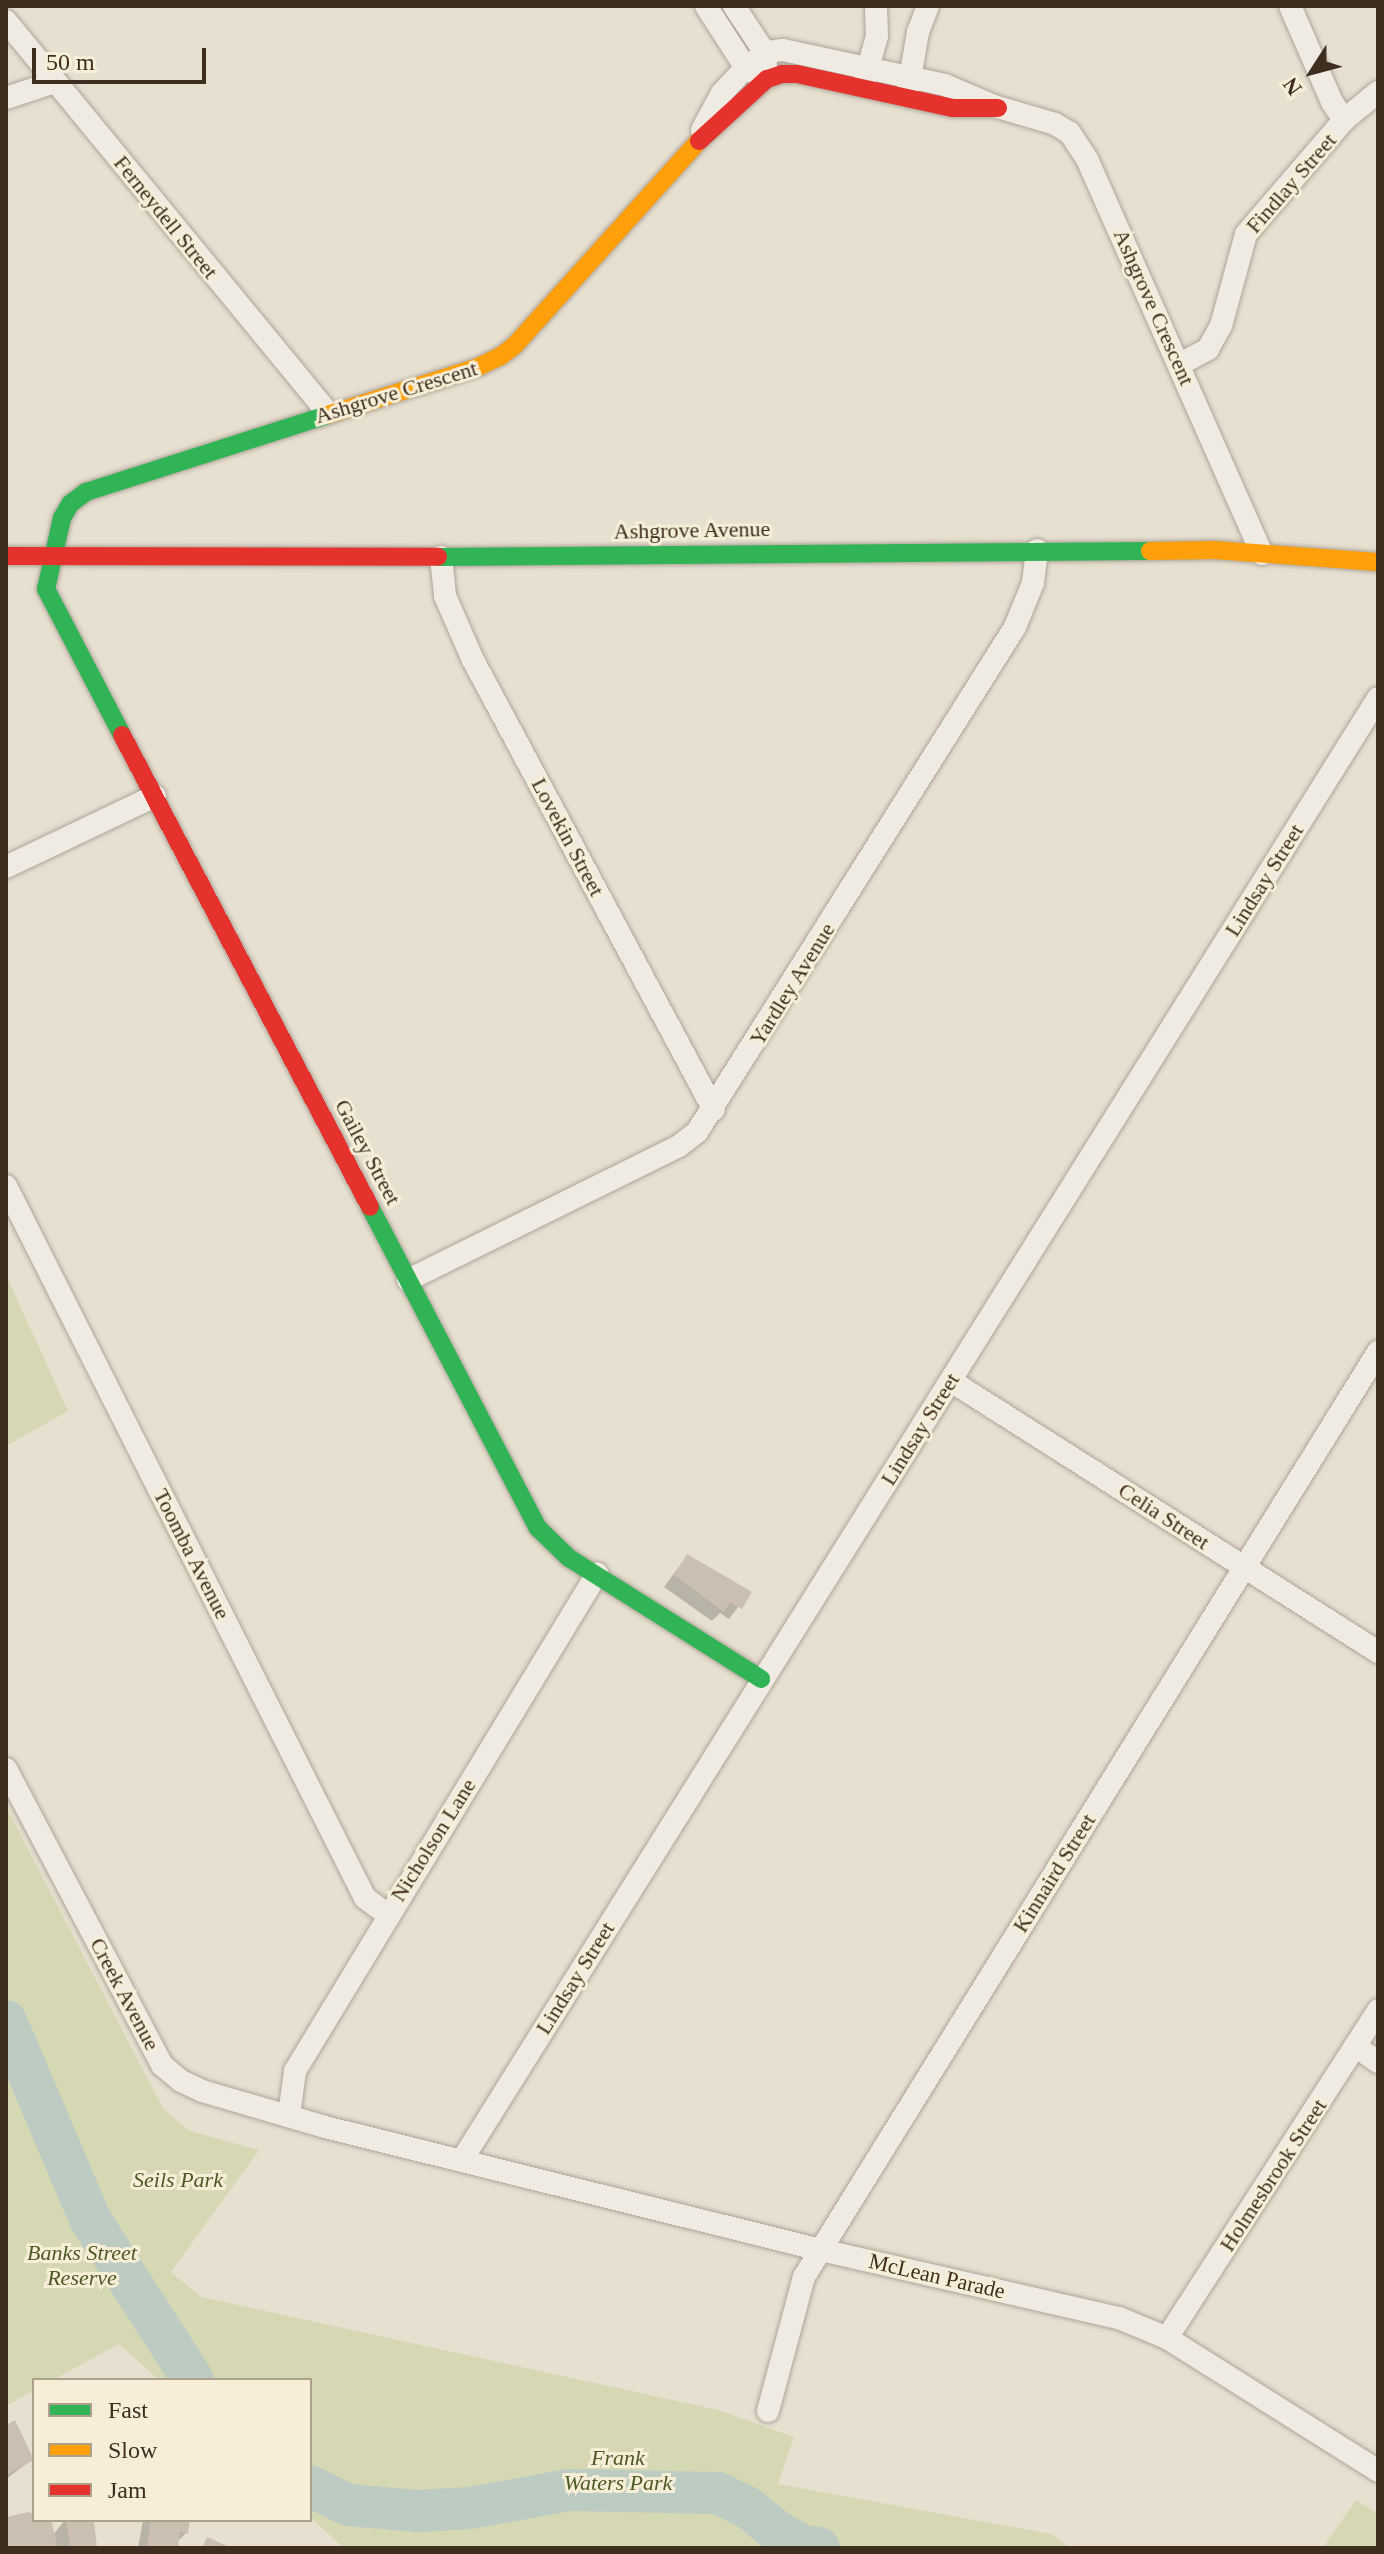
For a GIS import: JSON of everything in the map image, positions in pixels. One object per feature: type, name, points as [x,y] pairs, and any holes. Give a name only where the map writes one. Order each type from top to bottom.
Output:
[{"type":"street","points":[[706,6],[746,68],[767,79]]},
{"type":"street","points":[[734,6],[765,53],[767,79]]},
{"type":"street","points":[[876,6],[885,23],[894,30],[909,31],[924,15]]},
{"type":"street","points":[[865,78],[877,36],[876,6]]},
{"type":"street","points":[[1290,6],[1332,102],[1344,120]]},
{"type":"street","points":[[908,88],[924,15]]},
{"type":"street","name":"Ferneydell Street","points":[[6,21],[328,413]]},
{"type":"street","name":"Ashgrove Crescent","points":[[695,144],[722,93],[746,68],[765,53],[786,50],[865,78],[908,88],[952,87],[998,108],[1055,124],[1079,145],[1180,364],[1262,554]]},
{"type":"street","name":"Ashgrove Crescent","points":[[54,555],[62,518],[70,504],[86,492],[478,367],[501,356],[515,345],[695,144],[767,79],[782,74],[865,78]]},
{"type":"street","points":[[6,98],[55,82]]},
{"type":"street","name":"Findlay Street","points":[[1180,364],[1208,349],[1221,326],[1246,234],[1344,120],[1378,92]]},
{"type":"street","name":"Yardley Avenue","points":[[408,1280],[679,1146],[697,1132],[714,1110],[1015,627],[1033,583],[1037,550]]},
{"type":"street","name":"Ashgrove Avenue","points":[[6,556],[441,557],[1214,550],[1378,562]]},
{"type":"street","name":"Gailey Street","points":[[54,555],[46,589],[538,1528],[569,1558],[761,1679]]},
{"type":"street","name":"Lovekin Street","points":[[441,557],[445,596],[473,660],[714,1110]]},
{"type":"street","name":"Lindsay Street","points":[[462,2160],[1378,698]]},
{"type":"street","points":[[6,867],[155,796]]},
{"type":"street","name":"Toomba Avenue","points":[[6,1186],[365,1898],[387,1914]]},
{"type":"street","name":"Kinnaird Street","points":[[768,2411],[804,2277],[1378,1352]]},
{"type":"street","name":"Celia Street","points":[[951,1381],[1378,1652]]},
{"type":"street","name":"Nicholson Lane","points":[[289,2115],[295,2071],[387,1914],[597,1574]]},
{"type":"street","name":"Creek Avenue","points":[[6,1769],[162,2065],[181,2081],[202,2091],[462,2160]]},
{"type":"street","name":"Holmesbrook Street","points":[[1167,2338],[1378,2010]]},
{"type":"street","points":[[1355,2046],[1378,2062]]},
{"type":"street","name":"McLean Parade","points":[[462,2160],[821,2250],[1119,2318],[1167,2338],[1378,2471]]},
{"type":"green space","points":[[6,1275],[68,1411],[6,1446]]},
{"type":"green space","points":[[6,1807],[164,2110],[190,2131],[259,2150],[171,2272],[201,2297],[718,2410],[794,2437],[778,2484],[1051,2534],[1070,2548],[344,2548],[312,2519],[312,2378],[157,2378],[119,2344],[57,2378],[32,2378],[32,2391],[6,2406]]},
{"type":"green space","points":[[1356,2500],[1378,2514],[1378,2548],[1323,2548]]},
{"type":"building","points":[[687,1554],[752,1592],[742,1609],[730,1602],[724,1612],[674,1575]]},
{"type":"building","points":[[15,2420],[32,2461],[6,2475],[6,2425]]},
{"type":"building","points":[[29,2512],[32,2513],[32,2522],[52,2522],[58,2548],[6,2548],[6,2517]]},
{"type":"building","points":[[66,2522],[94,2522],[97,2548],[70,2548]]},
{"type":"building","points":[[151,2522],[190,2522],[188,2534],[180,2532],[178,2548],[147,2548]]},
{"type":"building","points":[[207,2537],[232,2548],[202,2548]]},
{"type":"waterway","points":[[6,2021],[91,2221],[192,2378]]},
{"type":"waterway","points":[[312,2487],[348,2505],[418,2511],[470,2508],[569,2490],[718,2493],[747,2507],[775,2530],[803,2546],[819,2548]]},
{"type":"traffic: fast","points":[[122,735],[46,589],[62,518],[70,504],[86,492],[327,415]]},
{"type":"traffic: fast","points":[[438,557],[1150,551]]},
{"type":"traffic: fast","points":[[370,1207],[538,1528],[569,1558],[761,1679]]},
{"type":"traffic: slow","points":[[327,415],[478,367],[501,356],[515,345],[699,141]]},
{"type":"traffic: slow","points":[[1150,551],[1214,550],[1378,562]]},
{"type":"traffic: jam","points":[[699,141],[767,79],[782,74],[797,74],[953,108],[998,108]]},
{"type":"traffic: jam","points":[[6,556],[438,557]]},
{"type":"traffic: jam","points":[[122,735],[370,1207]]},
{"type":"park label","name":"Seils Park","points":[[178,2180]]},
{"type":"park label","name":"Banks Street Reserve","points":[[82,2264]]},
{"type":"park label","name":"Frank Waters Park","points":[[618,2470]]}]
